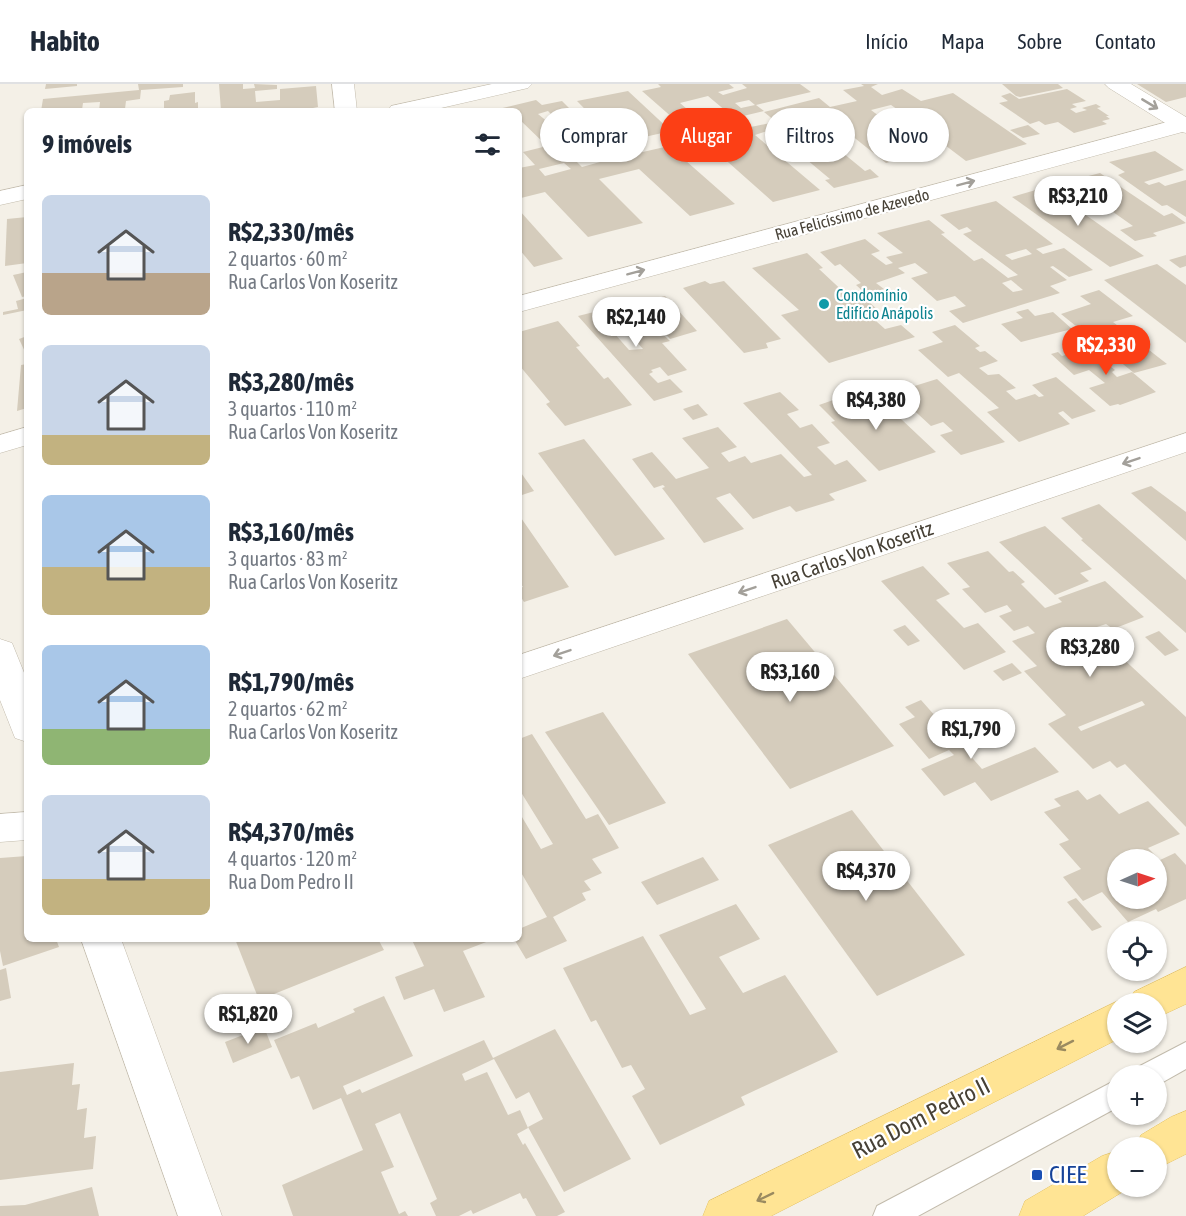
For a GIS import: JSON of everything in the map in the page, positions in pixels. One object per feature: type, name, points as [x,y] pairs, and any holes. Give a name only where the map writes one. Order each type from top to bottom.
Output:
[{"type":"main road","points":[[1167,994],[1186,984]]},
{"type":"main road","name":"Rua Dom Pedro II","points":[[725,1216],[1107,1025]]},
{"type":"main road","points":[[1167,1142],[1186,1131]]},
{"type":"main road","points":[[1041,1216],[1107,1177]]},
{"type":"street","points":[[343,84],[346,108]]},
{"type":"street","points":[[413,108],[521,84]]},
{"type":"street","points":[[1116,84],[1185,125]]},
{"type":"street","name":"Rua Felicíssimo de Azevedo","points":[[522,303],[1185,125]]},
{"type":"street","points":[[0,198],[24,193]]},
{"type":"street","points":[[0,444],[24,437]]},
{"type":"street","name":"Rua Carlos Von Koseritz","points":[[522,667],[1186,442]]},
{"type":"street","points":[[0,651],[24,720]]},
{"type":"street","points":[[0,828],[24,826]]},
{"type":"street","points":[[102,942],[200,1216]]},
{"type":"lane","points":[[1167,1066],[1186,1055]]},
{"type":"lane","points":[[888,1216],[1107,1098]]},
{"type":"building","points":[[46,84],[77,84],[77,86],[45,89]]},
{"type":"building","points":[[138,84],[183,84],[183,87],[141,90],[140,99],[126,101],[125,108],[99,108],[100,102],[83,103],[82,108],[42,108],[43,99],[139,90]]},
{"type":"building","points":[[219,84],[243,84],[243,89],[255,88],[254,84],[277,85],[277,89],[255,91],[256,102],[280,100],[280,89],[316,86],[318,107],[221,108]]},
{"type":"building","points":[[658,84],[729,84],[734,88],[718,92],[723,95],[747,88],[742,84],[800,84],[811,92],[756,105],[764,111],[753,114],[753,108],[741,108],[722,108],[708,96],[680,103],[686,108],[661,108],[642,91],[661,87]],"holes":[[[749,100],[755,105],[741,108],[735,103]]]},
{"type":"building","points":[[861,84],[878,84],[871,87],[882,95],[902,89],[921,101],[953,93],[1027,144],[966,161],[949,148],[949,108],[895,108],[891,105],[867,108],[867,148],[855,138],[855,108],[780,108],[819,98],[830,107],[857,101],[843,90],[864,86]]},
{"type":"building","points":[[1002,84],[1058,84],[1063,88],[1020,97]]},
{"type":"building","points":[[1137,84],[1186,84],[1186,97],[1166,102]]},
{"type":"building","points":[[1067,89],[1086,101],[1072,104],[1077,107],[1070,109],[1076,113],[1087,110],[1082,108],[1096,104],[1101,107],[1097,108],[1109,116],[1106,116],[1110,119],[1102,121],[1107,124],[1074,133],[1058,122],[1045,125],[1039,121],[1030,124],[999,103],[1008,101],[1001,96],[1010,93],[1019,99]]},
{"type":"building","points":[[628,91],[646,108],[584,108],[577,101]]},
{"type":"building","points":[[195,92],[195,103],[198,102],[198,108],[164,108],[164,101],[169,100],[170,95]]},
{"type":"building","points":[[536,100],[542,105],[562,101],[569,108],[540,108],[538,114],[540,116],[540,139],[522,122],[522,108],[502,108]]},
{"type":"building","points":[[648,110],[660,121],[660,133],[648,136]]},
{"type":"building","points":[[765,124],[765,132],[755,135],[765,143],[765,162],[787,162],[820,190],[773,202],[728,162],[753,162],[753,127]]},
{"type":"building","points":[[1028,125],[1040,134],[1023,138],[1010,130]]},
{"type":"building","points":[[540,148],[540,162],[577,162],[582,167],[600,162],[648,162],[648,151],[660,148],[660,162],[687,162],[735,204],[690,216],[639,169],[599,179],[643,223],[588,237],[545,192],[522,198],[522,167],[535,165],[523,152]],"holes":[[[564,163],[571,169],[545,176],[539,169]]]},
{"type":"building","points":[[1155,151],[1184,170],[1144,182],[1149,185],[1159,182],[1165,186],[1186,180],[1186,217],[1167,205],[1162,206],[1118,175],[1125,172],[1109,162]]},
{"type":"building","points":[[810,162],[854,162],[865,171],[870,169],[879,177],[834,188],[825,180],[830,179]]},
{"type":"building","points":[[1100,173],[1164,216],[1172,213],[1186,223],[1153,233],[1157,236],[1135,241],[1120,230],[1133,226],[1069,181]]},
{"type":"building","points":[[1046,187],[1144,256],[1110,267],[1012,197]]},
{"type":"building","points":[[996,201],[1053,244],[1036,249],[1043,254],[1064,248],[1093,270],[1069,277],[1053,266],[1050,267],[1067,280],[1050,286],[1060,293],[963,323],[949,311],[966,306],[955,296],[937,301],[911,278],[928,273],[915,263],[898,268],[905,273],[876,283],[884,289],[867,295],[856,285],[861,283],[840,264],[835,266],[820,252],[865,239],[880,251],[871,254],[886,265],[893,263],[886,257],[903,253],[877,233],[929,220],[945,233],[941,234],[974,261],[982,258],[1008,278],[1018,275],[963,234],[972,231],[967,227],[959,230],[940,215]],"holes":[[[1026,249],[1032,254],[1012,260],[1005,255]],[[1011,280],[1023,290],[1013,292],[1002,283]]]},
{"type":"building","points":[[522,213],[563,259],[534,267],[522,253]]},
{"type":"building","points":[[24,217],[24,263],[5,266],[7,219]]},
{"type":"building","name":"Condomínio Edifício Anápolis","points":[[807,253],[823,268],[819,269],[849,297],[859,293],[878,310],[868,314],[885,329],[901,325],[915,337],[829,363],[781,315],[799,310],[752,268]]},
{"type":"building","points":[[1186,255],[1186,266],[1180,268],[1169,260]]},
{"type":"building","points":[[1157,264],[1186,285],[1186,343],[1104,280]]},
{"type":"building","points":[[24,273],[24,297],[22,297],[13,275]]},
{"type":"building","points":[[705,281],[710,284],[724,281],[781,339],[766,343],[768,348],[744,353],[683,288]]},
{"type":"building","points":[[1099,290],[1133,316],[1113,322],[1167,364],[1134,373],[1061,314],[1091,304],[1080,296]]},
{"type":"building","points":[[665,296],[697,331],[670,339],[639,303]]},
{"type":"building","points":[[24,299],[24,311],[3,315],[3,312],[18,309],[16,301]]},
{"type":"building","points":[[632,305],[670,341],[662,343],[687,370],[668,376],[660,367],[651,370],[653,372],[649,374],[658,383],[670,379],[683,392],[654,401],[578,316],[606,309],[609,311]],"holes":[[[626,330],[643,349],[629,350],[614,333]]]},
{"type":"building","points":[[1028,309],[1035,316],[1053,312],[1072,329],[1021,342],[1001,324],[1023,318],[1016,312]]},
{"type":"building","points":[[558,321],[580,346],[576,347],[604,379],[608,377],[632,405],[565,426],[546,404],[550,402],[522,369],[522,331]]},
{"type":"building","points":[[955,325],[980,346],[975,348],[980,352],[985,351],[998,361],[979,368],[988,375],[999,374],[1016,388],[1006,391],[1016,400],[1035,394],[1039,397],[1044,396],[1032,385],[1056,377],[1096,411],[1072,419],[1063,411],[1058,413],[1070,424],[1019,442],[987,412],[999,408],[959,373],[948,377],[918,350],[943,342],[932,332]]},
{"type":"building","points":[[24,337],[24,350],[19,339]]},
{"type":"building","points":[[1095,346],[1114,360],[1106,363],[1115,370],[1112,372],[1117,377],[1132,372],[1156,392],[1120,405],[1110,406],[1089,388],[1105,383],[1089,370],[1074,375],[1051,354],[1058,352],[1062,356]]},
{"type":"building","points":[[24,364],[24,409],[17,411],[21,365]]},
{"type":"building","points":[[937,379],[1005,442],[961,455],[940,435],[953,431],[943,422],[931,426],[906,403],[897,405],[883,393],[893,390],[898,395],[910,391],[908,388]]},
{"type":"building","points":[[869,391],[936,452],[879,471],[831,422],[835,421],[819,405],[839,398],[844,403],[853,400],[849,397]]},
{"type":"building","points":[[780,392],[799,410],[787,414],[800,428],[812,424],[830,443],[817,447],[835,465],[847,460],[867,481],[829,494],[835,500],[796,512],[790,506],[753,519],[730,493],[716,498],[744,529],[704,543],[662,488],[665,487],[663,485],[654,488],[632,459],[652,452],[676,479],[709,468],[682,438],[718,427],[737,447],[721,453],[729,462],[745,456],[751,463],[781,454],[804,477],[812,475],[743,403]]},
{"type":"building","points":[[698,404],[708,415],[693,420],[683,409]]},
{"type":"building","points":[[584,439],[665,539],[615,556],[538,453]]},
{"type":"building","points":[[522,474],[534,491],[522,495]]},
{"type":"building","points":[[1151,486],[1186,512],[1186,541],[1131,493]]},
{"type":"building","points":[[1099,504],[1186,580],[1186,633],[1081,540],[1083,539],[1061,518]]},
{"type":"building","points":[[522,519],[569,587],[524,602]]},
{"type":"building","points":[[1045,526],[1092,569],[1080,573],[1089,581],[1055,595],[999,542]]},
{"type":"building","points":[[988,551],[1009,572],[1013,571],[1025,582],[1021,584],[1045,608],[1062,602],[1058,598],[1105,581],[1144,617],[1113,629],[1106,624],[1091,629],[1186,717],[1186,827],[1125,764],[1117,768],[1110,761],[1093,769],[1048,724],[1066,715],[1024,671],[1037,666],[1012,641],[1035,633],[1028,626],[1014,631],[999,616],[1012,611],[1007,605],[985,613],[962,589],[970,587],[947,563]],"holes":[[[1142,701],[1145,705],[1081,731],[1078,727]]]},
{"type":"building","points":[[923,566],[950,594],[936,600],[964,628],[978,623],[1006,652],[964,670],[881,581]]},
{"type":"building","points":[[787,619],[894,746],[790,789],[688,654]]},
{"type":"building","points":[[905,625],[920,641],[908,646],[893,630]]},
{"type":"building","points":[[1159,631],[1179,650],[1165,656],[1145,637]]},
{"type":"building","points":[[1012,663],[1022,673],[1003,681],[993,671]]},
{"type":"building","points":[[921,700],[982,769],[1035,747],[1059,772],[991,801],[975,782],[944,796],[921,769],[954,755],[949,750],[929,759],[899,724],[915,717],[905,707]]},
{"type":"building","points":[[603,712],[666,803],[609,825],[545,732]]},
{"type":"building","points":[[532,734],[586,819],[598,814],[619,848],[592,859],[602,873],[584,881],[591,890],[582,893],[586,900],[553,917],[567,941],[526,959],[516,942],[522,942],[522,928],[547,917],[522,874],[522,817],[541,849],[553,844],[522,794],[522,738]]},
{"type":"building","points":[[1078,790],[1087,800],[1100,794],[1119,814],[1148,801],[1180,834],[1149,849],[1107,849],[1107,898],[1102,892],[1083,901],[1063,877],[1081,869],[1059,844],[1069,840],[1044,812],[1061,806],[1054,799]]},
{"type":"building","points":[[852,810],[965,955],[877,996],[768,845]]},
{"type":"building","points":[[1175,853],[1186,865],[1186,899],[1167,908],[1167,857]]},
{"type":"building","points":[[24,856],[24,942],[57,942],[59,947],[3,966],[0,951],[0,858]]},
{"type":"building","points":[[703,857],[719,880],[657,905],[641,882]]},
{"type":"building","points":[[1076,898],[1102,927],[1092,931],[1067,902]]},
{"type":"building","points":[[736,904],[760,939],[719,957],[743,993],[785,975],[838,1052],[741,1097],[745,1105],[660,1145],[632,1096],[645,1089],[631,1065],[622,1068],[596,1020],[591,1022],[563,968],[643,936],[690,1015],[706,1009],[659,935]]},
{"type":"building","points":[[1117,909],[1156,909],[1130,921],[1127,921]]},
{"type":"building","points":[[236,942],[380,942],[384,950],[259,1000]]},
{"type":"building","points":[[413,942],[486,942],[463,951],[485,997],[444,1012],[434,989],[404,1000],[395,977],[424,966]]},
{"type":"building","points":[[6,968],[11,998],[0,1001],[0,970]]},
{"type":"building","points":[[384,996],[413,1056],[343,1086],[347,1095],[360,1089],[362,1093],[484,1040],[493,1058],[555,1029],[631,1159],[564,1192],[528,1127],[543,1119],[529,1092],[516,1099],[494,1059],[462,1074],[465,1081],[487,1072],[508,1115],[520,1110],[528,1128],[517,1134],[523,1145],[525,1143],[565,1212],[557,1216],[536,1216],[526,1198],[523,1199],[520,1193],[473,1214],[471,1210],[459,1216],[436,1216],[430,1203],[437,1199],[400,1113],[375,1124],[394,1167],[381,1172],[399,1214],[405,1211],[408,1216],[293,1216],[282,1185],[363,1150],[341,1098],[313,1110],[299,1076],[291,1079],[274,1040],[316,1023],[318,1028],[355,1012],[353,1009]]},
{"type":"building","points":[[264,1027],[272,1047],[233,1063],[225,1042]]},
{"type":"building","points":[[74,1063],[72,1085],[80,1084],[77,1110],[87,1108],[84,1138],[96,1136],[93,1169],[0,1180],[0,1072]]},
{"type":"building","points":[[92,1187],[99,1216],[0,1216],[0,1206],[25,1205]]},
{"type":"place","name":"Condomínio Edifício Anápolis","points":[[824,304]]},
{"type":"place","name":"CIEE","points":[[1037,1175]]}]
